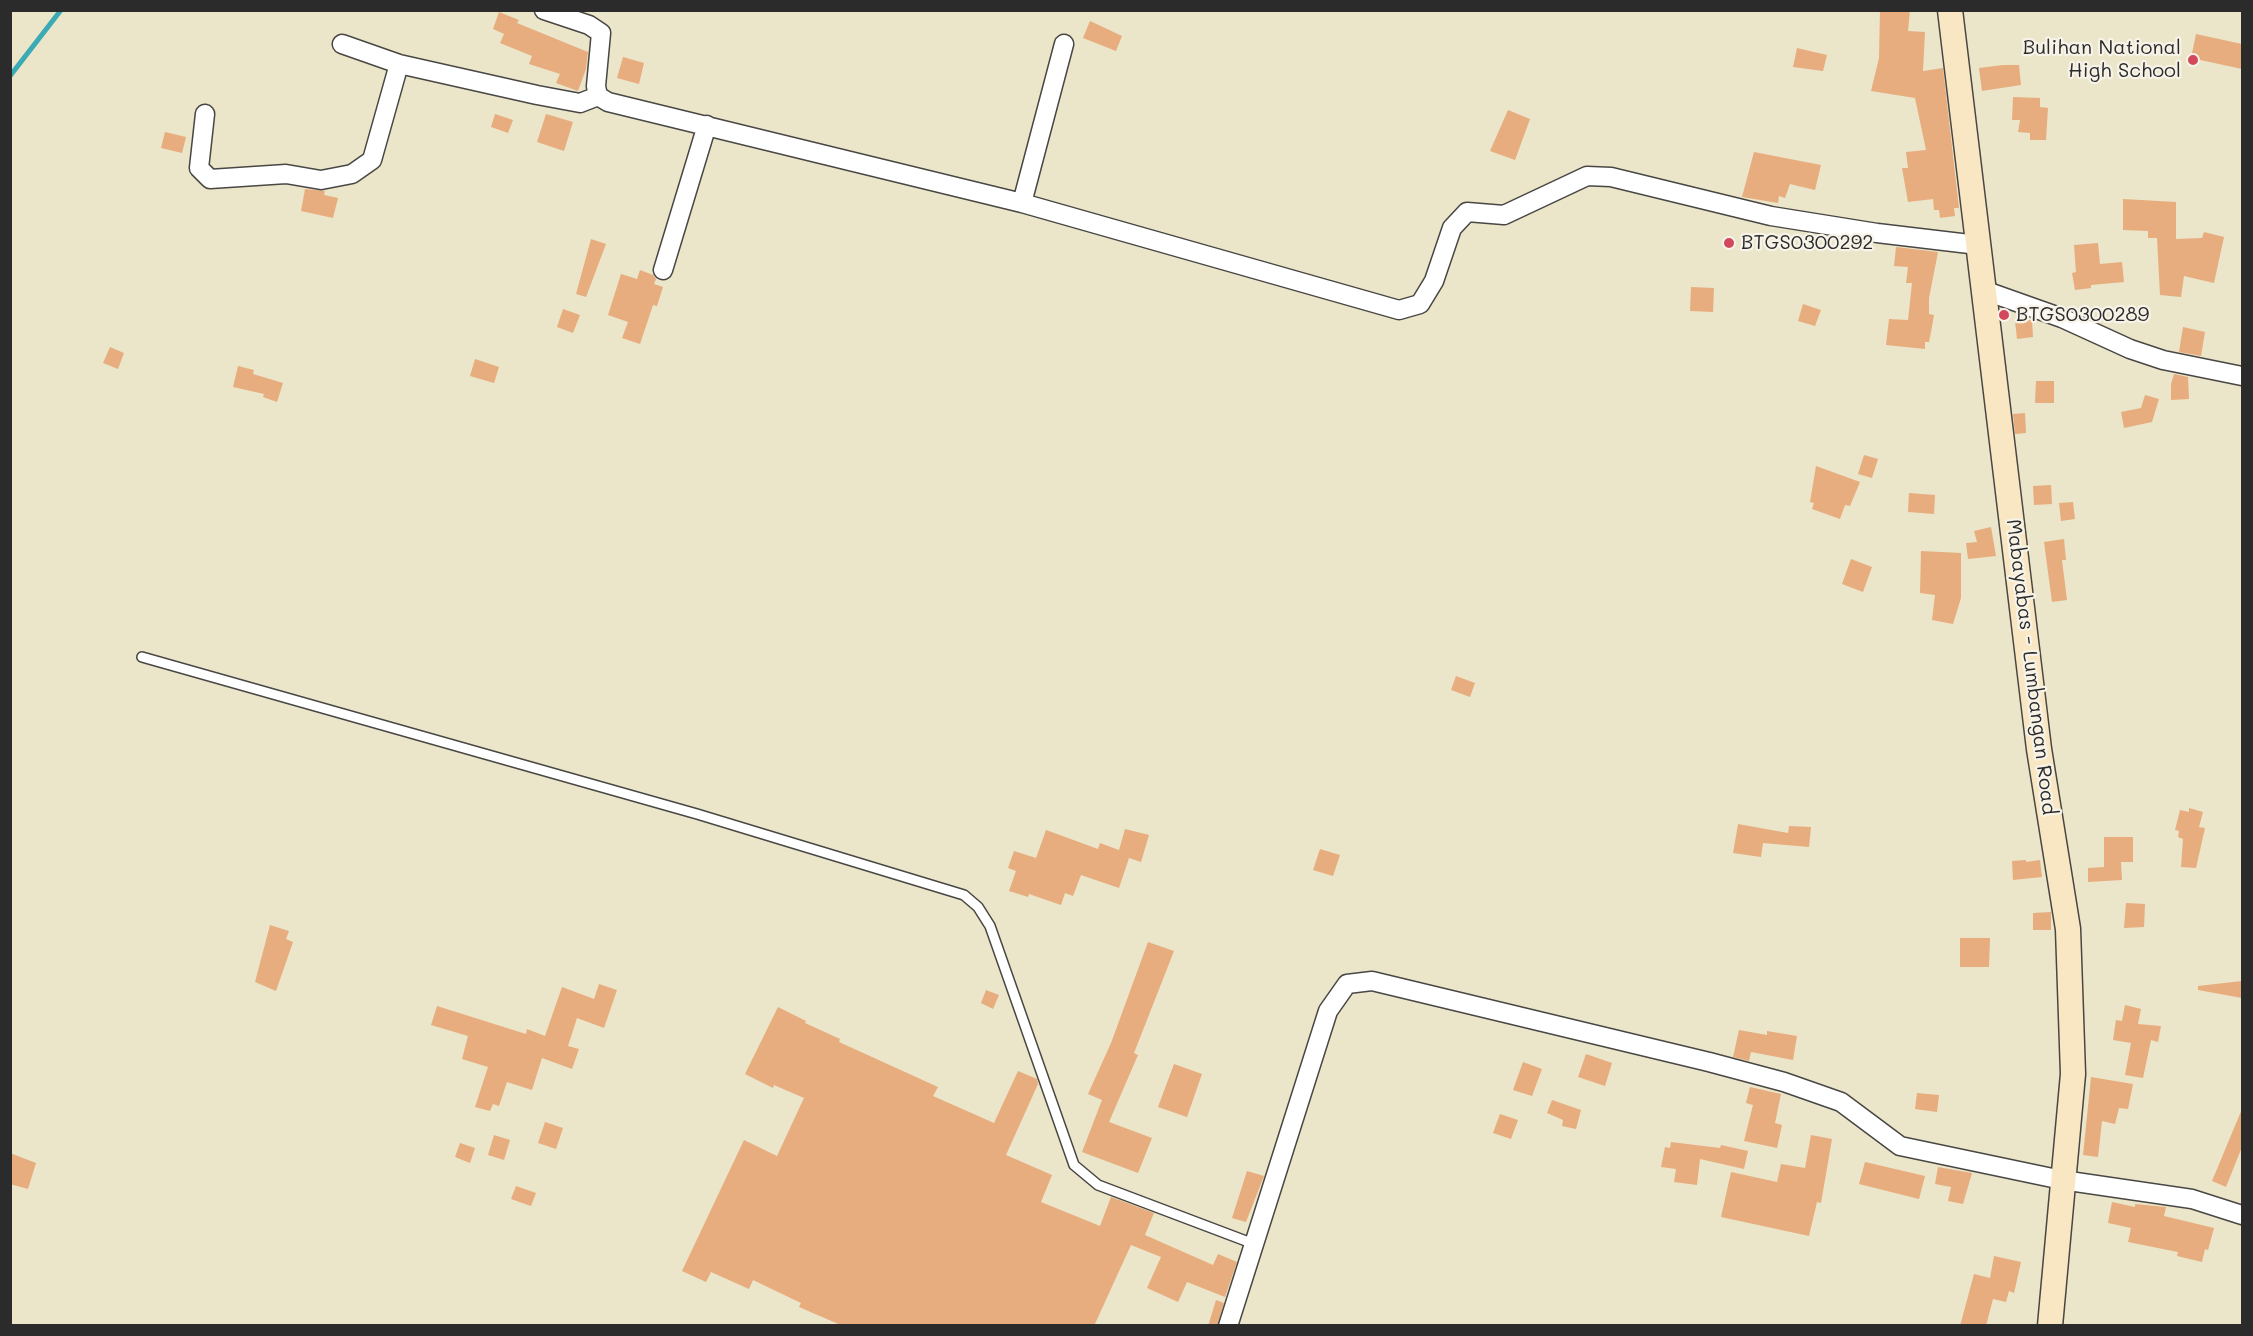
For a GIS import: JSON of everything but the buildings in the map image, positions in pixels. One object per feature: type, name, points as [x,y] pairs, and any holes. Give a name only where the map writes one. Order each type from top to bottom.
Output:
[{"type":"main road","name":"Mabayabas - Lumbangan Road","points":[[1950,10],[2039,749],[2068,929],[2073,1074],[2050,1326]]},
{"type":"street","points":[[544,10],[589,25],[601,33],[596,65],[598,96]]},
{"type":"street","points":[[1022,203],[1064,44]]},
{"type":"street","points":[[342,45],[399,64],[580,103],[598,96]]},
{"type":"street","points":[[205,114],[199,168],[210,179],[286,174],[321,180],[352,174],[372,160],[399,64]]},
{"type":"street","points":[[598,96],[608,102],[1022,203],[1399,310],[1420,304],[1434,281],[1452,228],[1467,212],[1504,215],[1587,176],[1611,177],[1771,216],[1877,233],[1978,245]]},
{"type":"street","points":[[663,270],[707,125]]},
{"type":"street","points":[[1983,290],[2062,318],[2130,349],[2163,360],[2242,376]]},
{"type":"street","points":[[1228,1326],[1328,1011],[1347,984],[1372,981],[1709,1062],[1784,1083],[1841,1102],[1900,1146],[2062,1180],[2192,1199],[2242,1215]]},
{"type":"lane","points":[[142,657],[697,814],[964,895],[978,907],[990,926],[1074,1165],[1098,1185],[1254,1244]]},
{"type":"waterway","points":[[10,76],[61,10]]},
{"type":"place","name":"Bulihan National High School","points":[[2193,60]]},
{"type":"place","name":"BTGS0300292","points":[[1729,243]]},
{"type":"place","name":"BTGS0300289","points":[[2004,315]]}]
